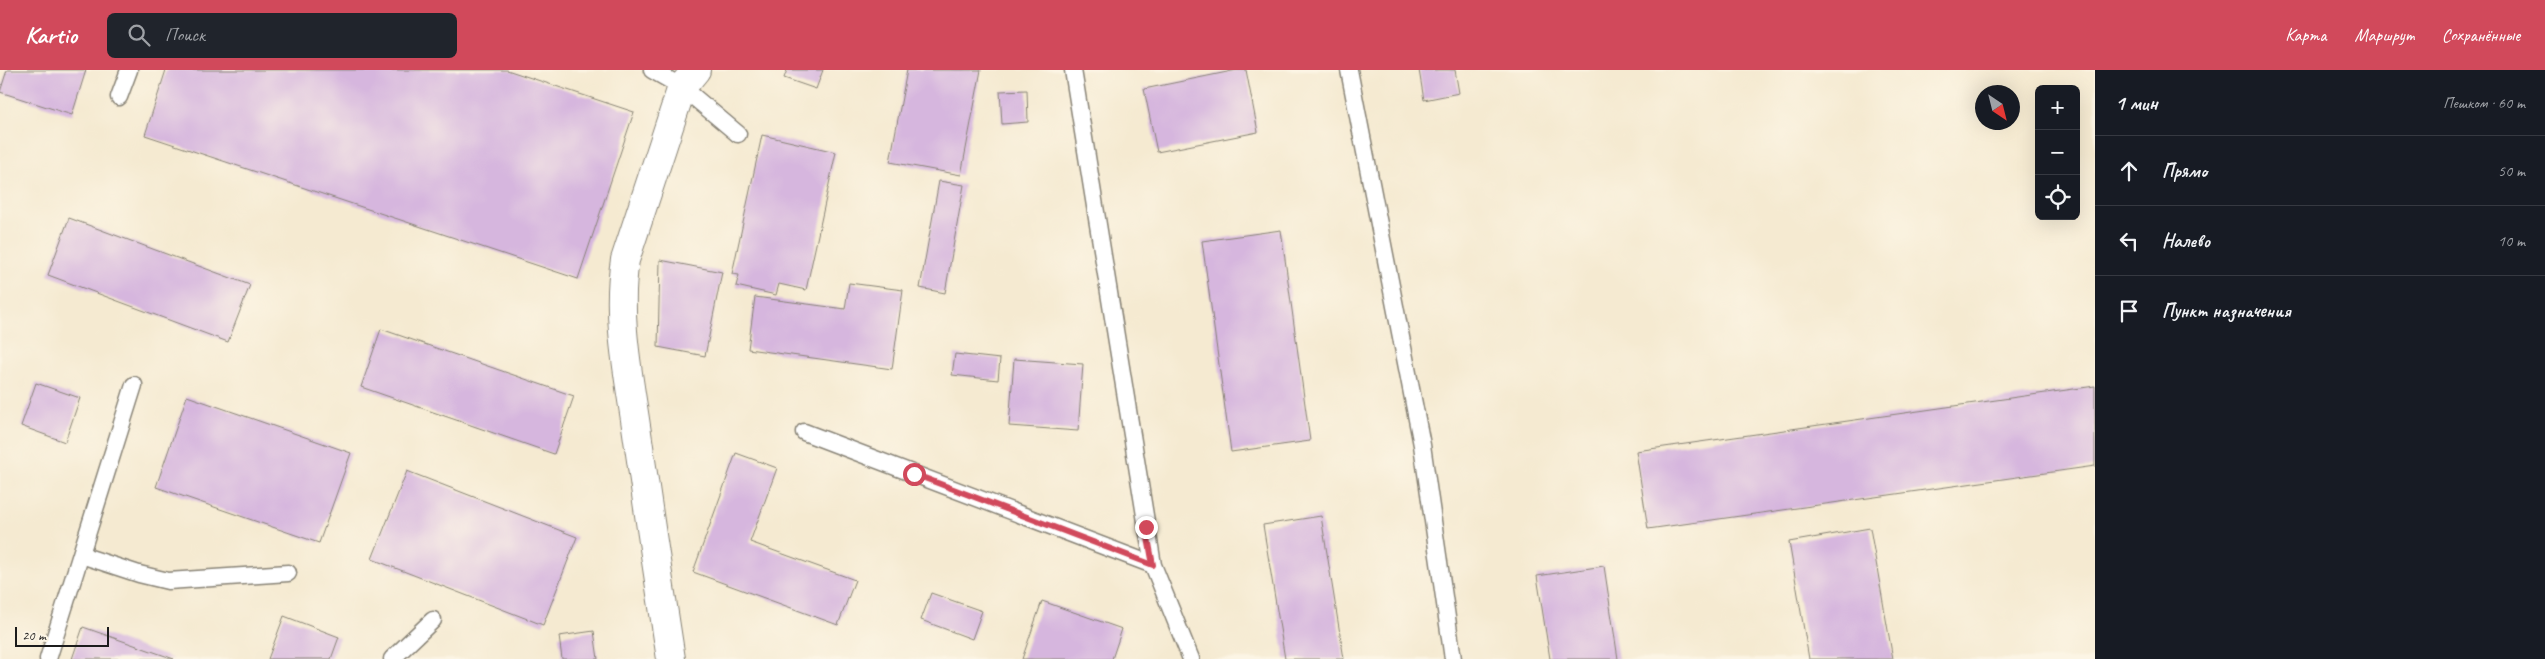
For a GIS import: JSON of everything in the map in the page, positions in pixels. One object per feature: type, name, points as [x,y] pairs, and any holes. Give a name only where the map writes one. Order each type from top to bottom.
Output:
[{"type":"street","points":[[671,659],[630,385],[621,308],[621,281],[624,260],[689,79]]},
{"type":"lane","points":[[119,97],[129,70]]},
{"type":"lane","points":[[652,70],[689,79],[738,134]]},
{"type":"lane","points":[[1073,70],[1153,565],[1191,659]]},
{"type":"lane","points":[[1349,70],[1422,445],[1453,659]]},
{"type":"lane","points":[[48,659],[134,385]]},
{"type":"lane","points":[[804,432],[1153,565]]},
{"type":"lane","points":[[80,555],[139,574],[168,581],[288,574]]},
{"type":"lane","points":[[392,659],[432,620]]},
{"type":"building","points":[[7,70],[86,70],[72,115],[0,92]]},
{"type":"building","points":[[166,70],[507,70],[634,112],[578,279],[145,135]]},
{"type":"building","points":[[787,70],[823,70],[816,89],[784,78]]},
{"type":"building","points":[[907,70],[981,70],[961,175],[890,162]]},
{"type":"building","points":[[1237,70],[1246,70],[1258,132],[1157,152],[1144,89]]},
{"type":"building","points":[[1419,70],[1455,70],[1459,93],[1424,100]]},
{"type":"building","points":[[1027,90],[1028,122],[1002,124],[1000,91]]},
{"type":"building","points":[[762,135],[836,152],[806,290],[779,284],[776,295],[736,286],[739,275],[732,274]]},
{"type":"building","points":[[939,181],[964,185],[945,293],[920,288]]},
{"type":"building","points":[[69,218],[250,285],[228,342],[48,275]]},
{"type":"building","points":[[1281,230],[1310,441],[1231,452],[1202,241]]},
{"type":"building","points":[[660,260],[722,272],[705,356],[658,347]]},
{"type":"building","points":[[849,283],[903,290],[892,369],[748,349],[755,297],[845,309]]},
{"type":"building","points":[[381,329],[574,396],[554,454],[361,387]]},
{"type":"building","points":[[955,354],[1000,359],[998,380],[952,375]]},
{"type":"building","points":[[1014,359],[1083,364],[1078,431],[1009,426]]},
{"type":"building","points":[[36,383],[80,398],[65,442],[21,426]]},
{"type":"building","points":[[2095,386],[2095,466],[1648,529],[1636,451]]},
{"type":"building","points":[[187,396],[351,453],[319,543],[156,487]]},
{"type":"building","points":[[736,453],[777,468],[750,542],[855,580],[838,625],[693,572]]},
{"type":"building","points":[[407,471],[577,537],[543,625],[372,559]]},
{"type":"building","points":[[1321,516],[1344,659],[1285,659],[1263,525]]},
{"type":"building","points":[[1870,528],[1893,659],[1809,659],[1789,542]]},
{"type":"building","points":[[1604,566],[1618,659],[1550,659],[1537,576]]},
{"type":"building","points":[[931,593],[982,611],[972,639],[921,620]]},
{"type":"building","points":[[1042,601],[1122,629],[1112,659],[1022,659]]},
{"type":"building","points":[[284,616],[339,637],[331,659],[268,659]]},
{"type":"building","points":[[83,627],[174,659],[72,659]]},
{"type":"building","points":[[594,631],[598,659],[562,659],[559,636]]},
{"type":"route","points":[[914,474],[1153,565],[1146,527]]}]
